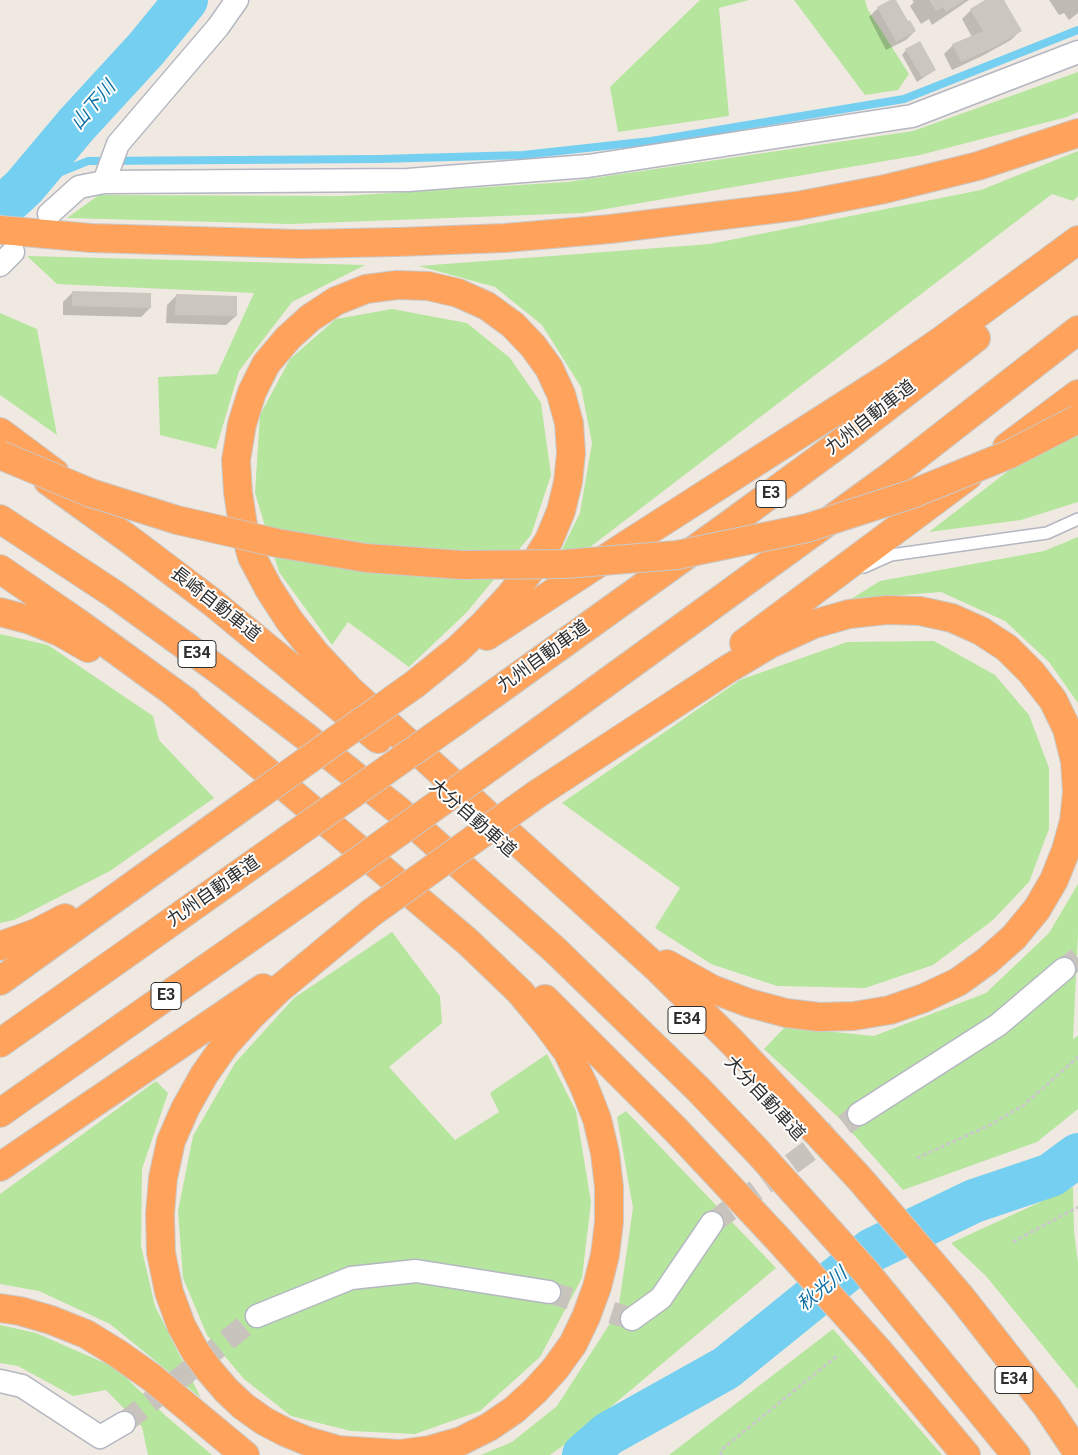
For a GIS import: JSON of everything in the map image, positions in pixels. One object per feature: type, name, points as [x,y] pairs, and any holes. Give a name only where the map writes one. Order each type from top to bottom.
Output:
[{"type":"highway","points":[[7,245],[90,238],[300,244],[398,242],[495,238],[610,229],[798,206],[885,190],[978,166],[1078,133]]},
{"type":"highway","points":[[0,981],[415,684],[631,542],[887,378],[1078,240]]},
{"type":"highway","name":"九州自動車道","points":[[0,1042],[456,721],[730,524],[835,447],[1078,258]]},
{"type":"highway","points":[[415,684],[457,650],[485,623],[529,572],[549,540],[561,511],[568,482],[571,453],[569,423],[562,394],[549,368],[533,346],[513,325],[487,306],[458,293],[428,286],[397,285],[366,290],[336,301],[310,318],[288,338],[266,364],[252,392],[244,416],[236,460],[238,492],[243,525],[252,557],[268,589],[289,620],[316,654],[350,690],[615,929],[732,1042],[854,1184]]},
{"type":"highway","name":"E3","points":[[0,1113],[332,880],[888,478],[1078,330]]},
{"type":"highway","points":[[0,1167],[371,913],[537,794],[816,590],[1078,394]]},
{"type":"highway","points":[[0,454],[91,493],[177,520],[277,543],[366,558],[462,565],[565,564],[676,555],[807,528],[912,494],[1010,454],[1078,419]]},
{"type":"highway","points":[[0,432],[135,532],[213,595],[292,667]]},
{"type":"highway","name":"長崎自動車道","points":[[0,448],[130,540],[212,602],[420,774]]},
{"type":"highway","name":"E34","points":[[0,519],[114,594],[220,671],[385,800],[489,890],[568,963],[698,1089],[758,1152],[866,1272],[1016,1455]]},
{"type":"highway","points":[[0,569],[172,690],[337,818],[474,934],[612,1065],[675,1129],[878,1350],[966,1455]]},
{"type":"highway","points":[[518,859],[615,929],[675,969],[712,989],[749,1003],[786,1012],[819,1017],[854,1016],[890,1010],[924,998],[958,982],[987,961],[1014,937],[1036,909],[1054,880],[1066,850],[1074,821],[1077,792],[1075,761],[1067,729],[1052,700],[1031,672],[1007,648],[981,631],[952,618],[920,611],[887,610],[849,614],[814,624],[770,644],[720,674],[537,794]]},
{"type":"highway","points":[[0,612],[30,620],[60,632],[130,674],[170,702],[474,934]]},
{"type":"highway","points":[[172,690],[474,948],[520,992],[567,1052],[584,1086],[597,1119],[605,1153],[609,1187],[609,1222],[605,1255],[597,1287],[586,1317],[573,1344],[555,1370],[535,1391],[489,1428],[461,1441],[438,1448],[400,1454],[338,1450],[308,1441],[264,1421],[243,1406],[209,1370],[195,1351],[181,1325],[169,1292],[161,1253],[160,1214],[163,1178],[167,1159],[185,1109],[204,1075],[225,1045],[258,1010],[371,913]]},
{"type":"highway","name":"大分自動車道","points":[[420,774],[518,859],[623,957],[854,1184],[956,1301],[1028,1396],[1077,1454]]},
{"type":"highway","points":[[0,946],[36,933],[105,896],[249,802]]},
{"type":"highway","points":[[0,1308],[20,1311],[51,1320],[86,1334],[118,1353],[245,1455]]},
{"type":"street","points":[[104,182],[118,144],[218,27],[237,0]]},
{"type":"street","points":[[49,214],[79,188],[104,182],[408,180],[588,166],[912,116],[1078,52]]},
{"type":"street","points":[[859,1114],[998,1025],[1064,969]]},
{"type":"street","points":[[632,1319],[662,1298],[712,1223]]},
{"type":"street","points":[[257,1316],[351,1278],[416,1272],[550,1292]]},
{"type":"street","points":[[0,1381],[22,1386],[100,1437],[124,1423]]},
{"type":"lane","points":[[816,590],[891,554],[1047,533],[1078,520]]},
{"type":"path","points":[[917,1158],[990,1125],[1024,1105],[1078,1057]]},
{"type":"path","points":[[1013,1242],[1078,1206]]},
{"type":"path","points":[[721,1455],[721,1450],[837,1356]]},
{"type":"green space","points":[[700,0],[749,0],[719,8],[729,116],[618,132],[610,87]]},
{"type":"green space","points":[[794,0],[865,0],[868,10],[909,74],[898,90],[865,95]]},
{"type":"green space","points":[[1078,72],[1078,112],[1067,117],[920,155],[582,213],[290,224],[67,218],[99,195],[343,196],[567,182],[913,131]]},
{"type":"green space","points":[[1078,151],[1078,196],[1073,201],[1052,194],[547,580],[580,513],[592,443],[581,387],[542,325],[495,287],[419,266],[710,244],[981,190]]},
{"type":"green space","points":[[27,256],[365,265],[292,302],[239,371],[216,449],[160,435],[158,377],[217,374],[254,293],[57,284]]},
{"type":"green space","points":[[392,309],[467,323],[510,358],[541,403],[551,475],[531,535],[466,613],[409,667],[348,622],[332,645],[279,572],[255,493],[260,415],[290,359],[336,319]]},
{"type":"green space","points":[[0,313],[37,329],[57,435],[0,395]]},
{"type":"green space","points":[[1078,417],[1078,502],[1021,520],[929,532]]},
{"type":"green space","points":[[1078,537],[1078,703],[1049,662],[1005,621],[941,592],[851,599],[880,581],[1044,551]]},
{"type":"green space","points":[[0,634],[48,645],[153,716],[159,740],[214,798],[110,871],[14,920],[0,923]]},
{"type":"green space","points":[[934,641],[995,675],[1029,715],[1049,768],[1049,829],[1029,882],[993,920],[933,965],[865,988],[777,986],[711,964],[655,928],[680,888],[562,803],[740,680],[847,642]]},
{"type":"green space","points":[[1078,884],[1078,933],[1073,1039],[1078,1036],[1078,1109],[1037,1142],[903,1190],[839,1118],[764,1049],[785,1027],[874,1036],[986,993],[1049,933]]},
{"type":"green space","points":[[392,932],[440,996],[442,1023],[389,1067],[455,1140],[499,1112],[490,1093],[547,1054],[576,1111],[591,1202],[582,1278],[540,1357],[480,1411],[415,1434],[351,1431],[291,1416],[244,1379],[207,1335],[183,1278],[178,1211],[193,1136],[235,1063],[294,998]]},
{"type":"green space","points":[[156,1081],[168,1093],[142,1169],[141,1246],[155,1306],[201,1398],[110,1324],[39,1291],[0,1284],[0,1194]]},
{"type":"green space","points":[[626,1111],[776,1268],[575,1437],[550,1455],[481,1455],[512,1442],[557,1406],[618,1311],[633,1208],[617,1117]]},
{"type":"green space","points":[[1073,1187],[1074,1231],[1078,1263],[1078,1389],[986,1276],[951,1243]]},
{"type":"green space","points":[[0,1325],[36,1333],[116,1368],[166,1416],[212,1455],[148,1455],[142,1427],[106,1390],[73,1396],[18,1366],[0,1363]]},
{"type":"green space","points":[[833,1329],[942,1455],[669,1455]]},
{"type":"building","points":[[890,0],[896,0],[916,31],[896,42],[877,7]]},
{"type":"building","points":[[929,0],[965,0],[946,12],[943,7],[936,11]]},
{"type":"building","points":[[985,0],[1004,0],[1022,31],[993,48],[961,62],[952,44],[983,31],[970,9]]},
{"type":"building","points":[[920,41],[936,70],[922,78],[905,49]]},
{"type":"building","points":[[72,291],[151,293],[151,308],[72,306]]},
{"type":"building","points":[[176,294],[237,296],[237,316],[175,315]]},
{"type":"waterway","name":"山下川","points":[[0,209],[24,187],[77,124],[146,49],[186,0]]},
{"type":"waterway","points":[[24,187],[88,161],[380,159],[523,155],[651,141],[904,99],[1078,30]]},
{"type":"waterway","name":"秋光川","points":[[584,1455],[608,1434],[726,1368],[872,1250],[974,1201],[1051,1175],[1078,1155]]},
{"type":"tunnel","points":[[1064,969],[1078,958]]},
{"type":"tunnel","points":[[712,1223],[859,1114]]},
{"type":"tunnel","points":[[549,1292],[632,1319]]},
{"type":"tunnel","points":[[124,1423],[257,1316]]}]
